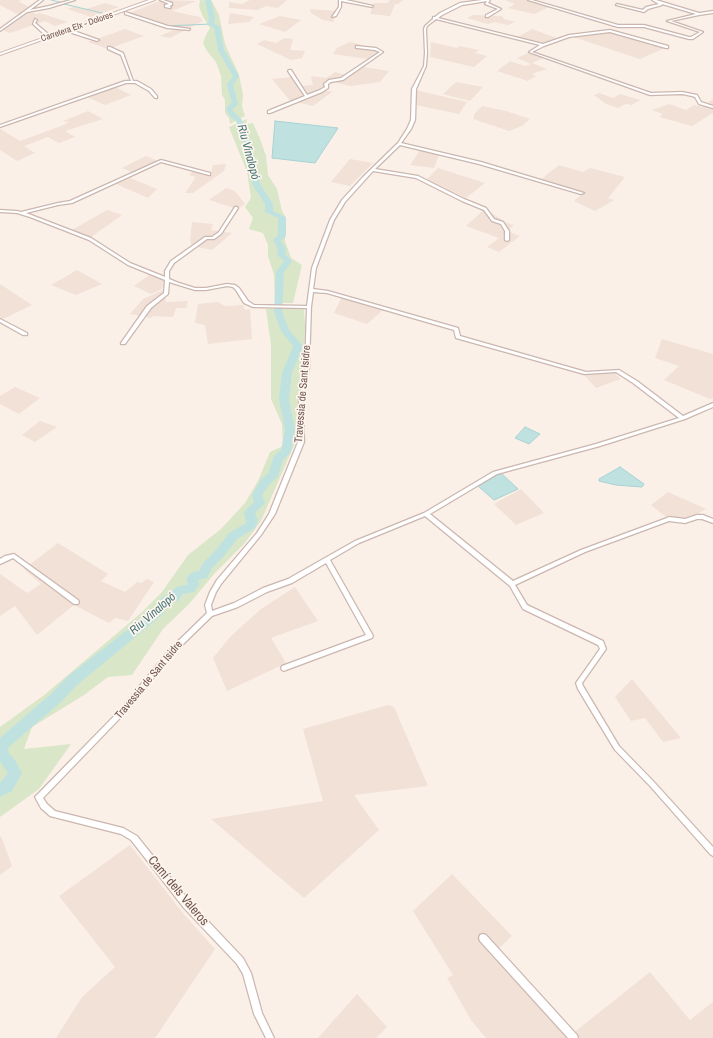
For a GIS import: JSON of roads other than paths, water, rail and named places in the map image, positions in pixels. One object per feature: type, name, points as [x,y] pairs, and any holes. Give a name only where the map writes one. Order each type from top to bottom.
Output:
[{"type":"main road","name":"Carretera Elx - Dolores","points":[[0,53],[147,0]]},
{"type":"main road","name":"Carretera Elx - Dolores","points":[[0,53],[153,0]]},
{"type":"street","points":[[0,30],[42,0]]},
{"type":"street","points":[[26,11],[50,7],[74,0]]},
{"type":"street","points":[[160,0],[171,4],[166,6],[170,7]]},
{"type":"street","points":[[333,16],[335,16],[340,7],[341,0],[372,6]]},
{"type":"street","points":[[434,18],[461,4],[488,0],[486,3],[500,9],[487,16]]},
{"type":"street","points":[[528,0],[618,26],[644,26],[689,38],[692,38],[702,32],[668,21],[713,12]]},
{"type":"street","points":[[653,0],[699,14]]},
{"type":"street","points":[[617,5],[644,12],[647,8],[661,4],[660,2]]},
{"type":"street","points":[[126,13],[168,27],[189,29]]},
{"type":"street","points":[[434,18],[543,45]]},
{"type":"street","name":"Travessia de Sant Isidre","points":[[39,797],[121,713],[172,651],[210,614],[208,605],[219,582],[259,534],[272,514],[301,442],[301,401],[307,368],[309,307],[314,268],[332,220],[343,201],[399,144],[413,120],[414,89],[425,66],[425,29],[434,18]]},
{"type":"street","points":[[36,20],[34,24],[46,34]]},
{"type":"street","points":[[73,32],[98,40]]},
{"type":"street","points":[[667,47],[610,32],[569,36],[543,45],[530,52],[651,94],[682,93],[696,96],[700,103],[713,107]]},
{"type":"street","points":[[269,112],[327,87],[326,84],[330,81],[342,79],[382,52],[376,49],[357,47]]},
{"type":"street","points":[[109,48],[122,54],[132,82]]},
{"type":"street","points":[[290,71],[307,96]]},
{"type":"street","points":[[0,126],[132,82],[136,82],[150,90],[156,97]]},
{"type":"street","points":[[399,144],[480,163],[582,193]]},
{"type":"street","points":[[22,214],[71,202],[161,161],[209,174]]},
{"type":"street","points":[[372,170],[417,177],[463,200],[485,209],[493,220],[502,223],[507,231],[507,240]]},
{"type":"street","points":[[123,343],[149,306],[166,293],[167,271],[172,262],[206,238],[213,238],[220,233],[236,208]]},
{"type":"street","points":[[0,211],[22,214],[95,241],[129,264],[167,280],[195,289],[206,289],[227,285],[234,286],[250,305],[253,306],[309,307]]},
{"type":"street","points":[[311,290],[328,292],[456,329],[458,337],[555,365],[586,373],[616,371],[635,382],[683,418]]},
{"type":"street","points":[[0,320],[25,334]]},
{"type":"street","points":[[210,614],[236,605],[265,590],[290,581],[357,542],[426,514],[495,473],[549,459],[683,418],[713,405]]},
{"type":"street","points":[[426,514],[512,584],[525,607],[600,643],[602,649],[579,683],[580,687],[617,748],[652,784],[713,852]]},
{"type":"street","points":[[512,584],[583,551],[669,519],[685,521],[697,517],[703,517],[713,521]]},
{"type":"street","points":[[0,562],[14,556],[76,602]]},
{"type":"street","points":[[284,668],[370,636],[327,560]]},
{"type":"street","name":"Camí dels Valeros","points":[[39,797],[44,806],[53,814],[123,831],[134,838],[186,905],[240,962],[247,973],[258,1014],[270,1038]]},
{"type":"street","points":[[484,938],[574,1038]]},
{"type":"water","points":[[275,121],[338,128],[315,163],[272,158]]},
{"type":"water","points":[[525,427],[540,434],[529,444],[515,438]]},
{"type":"water","points":[[620,467],[644,484],[642,487],[616,485],[599,481],[599,479]]},
{"type":"water","points":[[501,473],[518,489],[494,500],[478,486]]},
{"type":"waterway","points":[[51,0],[63,3]]},
{"type":"waterway","name":"Riu Vinalopó","points":[[0,791],[7,786],[15,773],[1,753],[3,744],[56,698],[72,681],[158,612],[166,600],[174,598],[180,590],[190,589],[194,584],[192,579],[197,575],[203,575],[207,566],[220,553],[233,536],[251,525],[252,520],[249,512],[260,503],[257,495],[266,481],[273,476],[278,458],[286,452],[290,430],[284,399],[287,373],[298,346],[285,331],[278,312],[280,272],[288,261],[281,255],[282,249],[277,240],[282,236],[282,217],[269,212],[269,204],[256,184],[250,153],[239,120],[233,116],[229,110],[230,107],[235,104],[230,85],[236,76],[221,50],[217,27],[211,24],[212,18],[208,0]]},
{"type":"waterway","points":[[64,4],[102,13]]},
{"type":"waterway","points":[[166,26],[211,24]]}]
